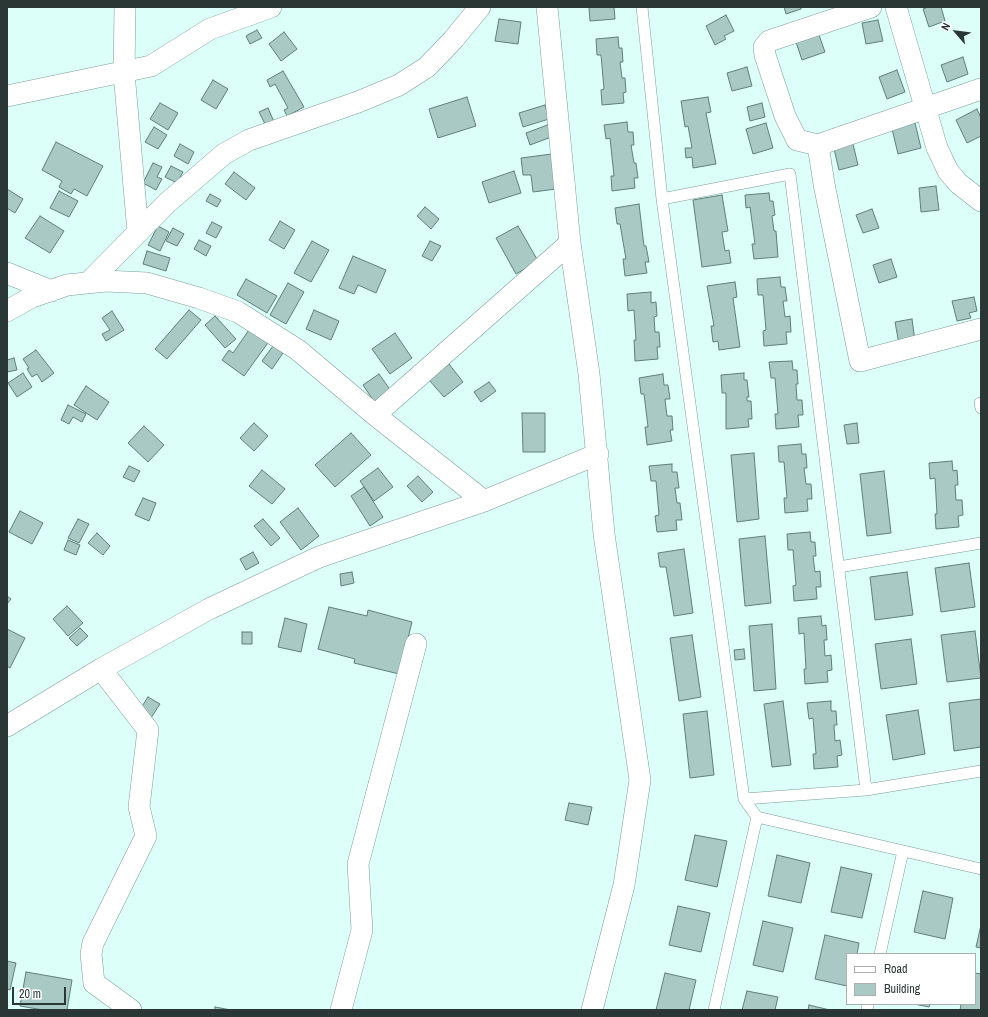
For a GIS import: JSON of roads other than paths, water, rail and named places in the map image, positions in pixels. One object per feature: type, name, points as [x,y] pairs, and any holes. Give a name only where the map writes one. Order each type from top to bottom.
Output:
[{"type":"street","points":[[125,7],[124,73],[138,232]]},
{"type":"street","points":[[7,96],[89,78],[124,73],[151,66],[210,29],[271,7]]},
{"type":"street","points":[[88,283],[167,203],[235,147],[250,140],[358,102],[399,85],[427,67],[453,40],[480,7]]},
{"type":"street","points":[[547,7],[570,243],[589,374],[598,454],[604,534],[640,780],[624,885],[592,1010]]},
{"type":"street","points":[[871,7],[769,41],[764,47],[765,55],[785,116],[797,140],[818,145],[981,89]]},
{"type":"street","points":[[896,7],[937,148],[948,171],[958,183],[981,201]]},
{"type":"street","points":[[818,145],[824,184],[860,361],[981,329]]},
{"type":"street","points":[[375,415],[570,243]]},
{"type":"street","points":[[7,273],[51,291]]},
{"type":"street","points":[[7,311],[32,297],[67,285],[106,281],[146,283],[199,298],[238,312],[298,350],[375,415],[484,501]]},
{"type":"street","points":[[7,726],[101,669],[209,609],[319,557],[484,501],[598,454]]},
{"type":"street","points":[[341,1010],[362,930],[358,864],[416,644]]},
{"type":"street","points":[[101,669],[148,730],[139,807],[146,836],[93,942],[91,954],[94,983],[131,1010]]},
{"type":"lane","points":[[642,7],[662,200],[744,799],[757,818],[981,868]]},
{"type":"lane","points":[[662,200],[790,174],[866,790]]},
{"type":"lane","points":[[980,403],[981,408]]},
{"type":"lane","points":[[839,567],[981,543]]},
{"type":"lane","points":[[744,799],[866,790],[981,771]]},
{"type":"lane","points":[[714,1010],[757,818]]},
{"type":"lane","points":[[880,953],[903,851]]}]
